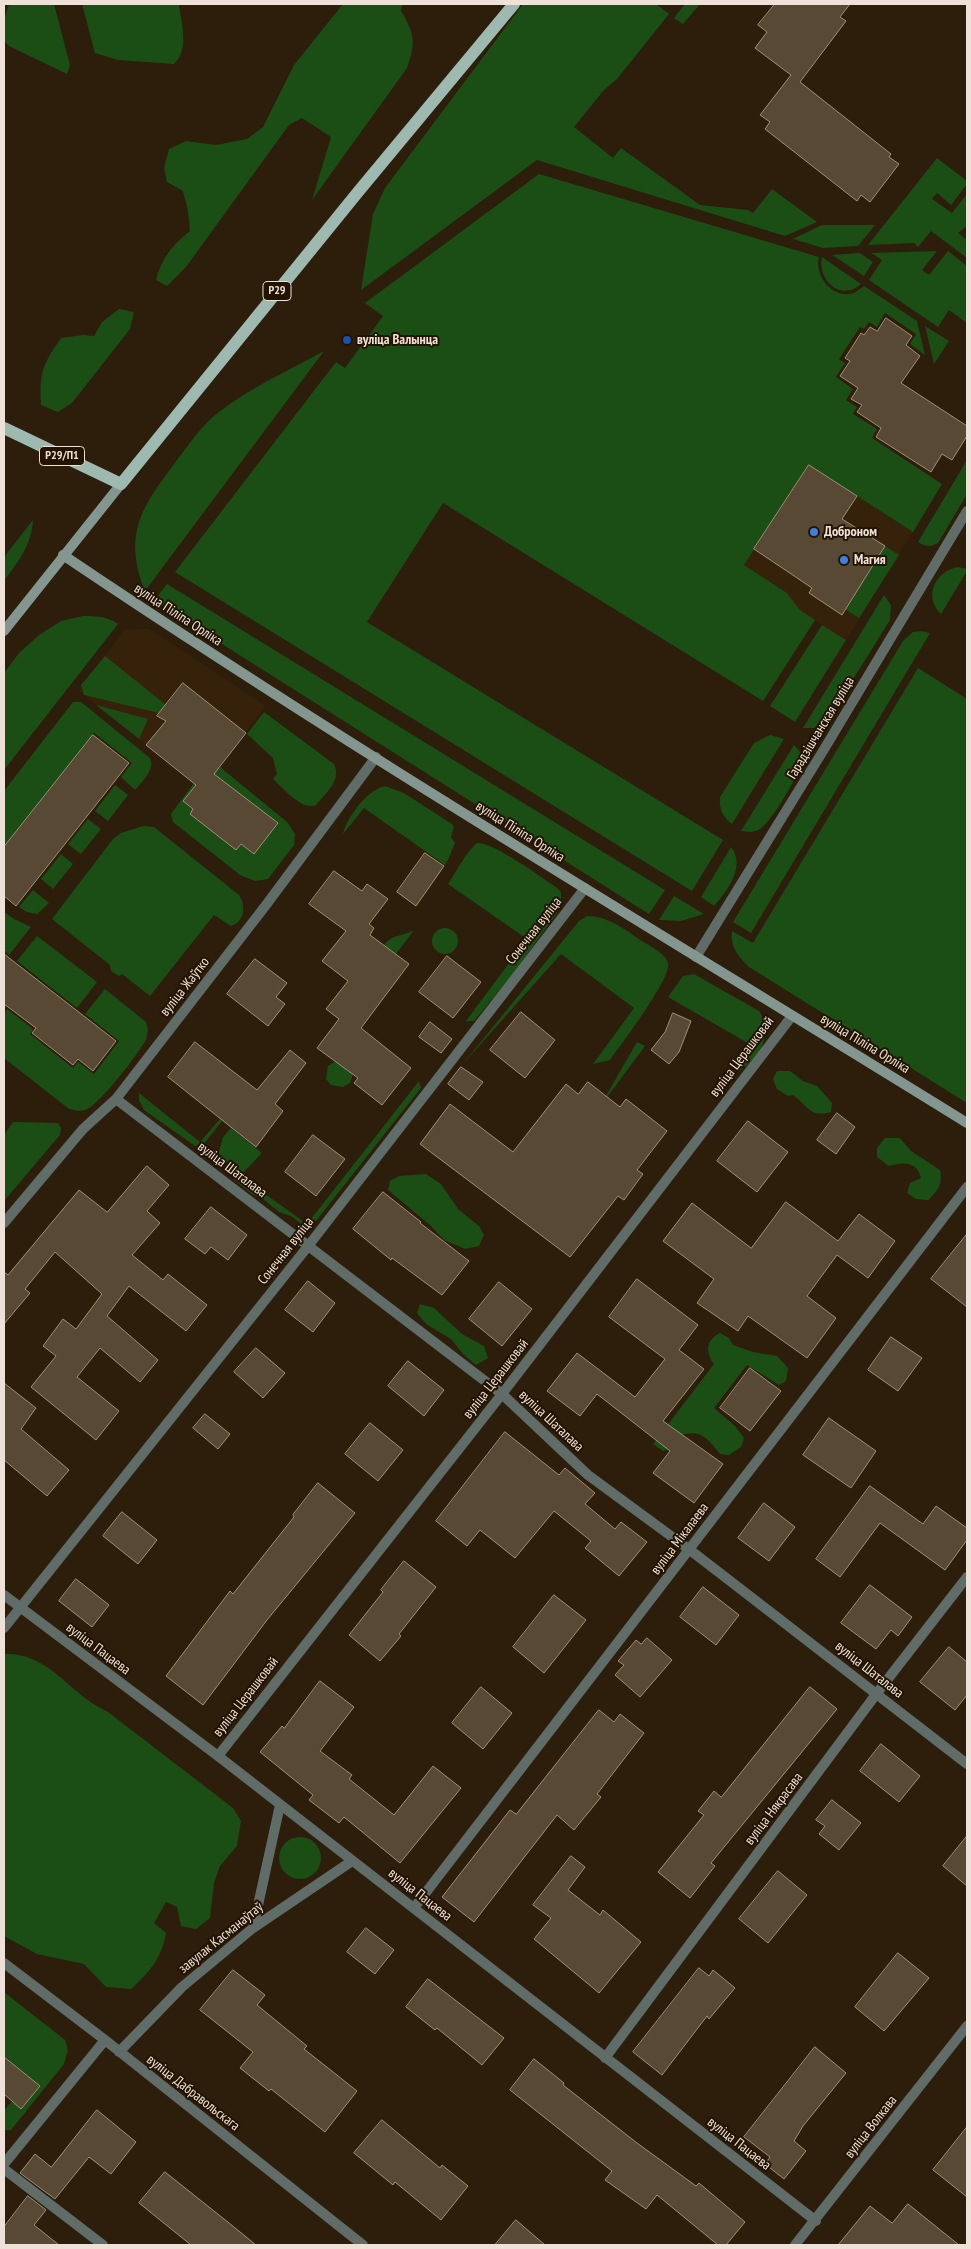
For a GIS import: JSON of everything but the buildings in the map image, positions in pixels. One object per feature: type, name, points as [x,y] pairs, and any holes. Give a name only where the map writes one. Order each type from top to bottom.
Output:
[{"type":"main road","name":"Р29","points":[[121,484],[358,192],[514,4]]},
{"type":"main road","name":"Р29/П1","points":[[4,428],[121,484]]},
{"type":"street","name":"Р29","points":[[4,631],[121,484]]},
{"type":"street","name":"Гарадзішчанская вуліца","points":[[696,957],[823,752],[967,511]]},
{"type":"street","name":"вуліца Піліпа Орліка","points":[[63,555],[140,607],[480,824],[967,1123]]},
{"type":"street","name":"вуліца Жаўтко","points":[[4,1223],[83,1129],[116,1099],[266,905],[376,757]]},
{"type":"street","name":"Сонечная вуліца","points":[[4,1628],[308,1245],[584,888]]},
{"type":"street","name":"вуліца Церашковай","points":[[218,1756],[502,1394],[792,1016]]},
{"type":"street","name":"вуліца Шаталава","points":[[116,1099],[502,1394],[588,1475],[690,1550],[967,1764]]},
{"type":"street","name":"вуліца Мікалаева","points":[[414,1908],[967,1187]]},
{"type":"street","name":"вуліца Някрасава","points":[[605,2058],[877,1693],[967,1577]]},
{"type":"street","name":"вуліца Пацаева","points":[[4,1595],[218,1756],[816,2221]]},
{"type":"street","points":[[253,1928],[280,1804]]},
{"type":"street","name":"завулак Касманаўтаў","points":[[120,2052],[182,1987],[253,1928],[352,1861]]},
{"type":"street","name":"вуліца Дабравольскага","points":[[4,1963],[105,2040],[363,2245]]},
{"type":"street","name":"вуліца Волкава","points":[[796,2245],[967,2026]]},
{"type":"street","points":[[4,2164],[105,2040]]},
{"type":"street","points":[[4,2169],[103,2245]]},
{"type":"shaded area","name":"Доброном","points":[[809,465],[913,532],[846,640],[800,611],[787,593],[744,565]]},
{"type":"shaded area","points":[[148,628],[266,706],[214,774],[196,785],[78,690],[125,630]]},
{"type":"green space","points":[[9,4],[54,4],[70,65],[67,74],[9,46],[4,41],[4,20]]},
{"type":"green space","points":[[82,4],[179,4],[183,43],[179,58],[174,64],[118,60],[95,53]]},
{"type":"green space","points":[[343,4],[402,4],[401,11],[413,39],[412,52],[407,68],[312,200],[331,137],[302,118],[289,125],[186,267],[167,286],[156,280],[168,252],[190,231],[183,191],[167,182],[164,168],[169,149],[186,141],[216,145],[247,139],[263,127],[294,65]]},
{"type":"green space","points":[[523,4],[656,4],[669,14],[617,79],[604,90],[574,127],[613,158],[621,148],[700,205],[748,210],[753,213],[772,189],[817,222],[785,236],[537,160],[361,290],[373,214],[385,188]]},
{"type":"green space","points":[[685,4],[700,4],[683,24],[674,18]]},
{"type":"green space","points":[[937,158],[967,181],[967,184],[951,205],[937,193],[932,199],[952,213],[967,194],[967,226],[958,233],[967,240],[967,258],[931,231],[918,247],[914,243],[868,245]]},
{"type":"green space","points":[[539,174],[819,257],[818,265],[820,272],[827,285],[833,290],[847,294],[854,293],[864,286],[917,321],[925,355],[910,344],[916,334],[885,313],[877,327],[869,322],[864,329],[860,327],[839,359],[845,363],[836,377],[853,389],[846,400],[857,407],[853,414],[877,429],[872,438],[942,484],[913,532],[809,465],[744,565],[787,593],[800,610],[815,620],[763,701],[443,503],[367,622],[723,840],[692,891],[175,572],[336,362],[345,368],[383,316],[365,303]]},
{"type":"green space","points":[[822,225],[875,225],[858,246],[823,248],[793,239]]},
{"type":"green space","points":[[937,251],[922,270],[929,275],[948,251],[967,266],[967,323],[949,310],[938,327],[869,280],[882,260],[871,253]]},
{"type":"green space","points":[[860,253],[873,262],[864,276],[832,255]]},
{"type":"green space","points":[[822,257],[861,284],[851,290],[844,291],[832,286],[824,276],[821,263]]},
{"type":"green space","points":[[119,309],[134,312],[130,329],[72,403],[58,412],[41,405],[41,384],[46,362],[61,338],[83,335],[94,336],[102,322]]},
{"type":"green space","points":[[925,326],[949,341],[934,364]]},
{"type":"green space","points":[[324,351],[145,591],[138,570],[136,536],[146,506],[177,460],[202,428],[231,403]]},
{"type":"green space","points":[[967,460],[967,494],[938,543],[928,546],[921,544],[918,542]]},
{"type":"green space","points":[[33,520],[27,545],[4,581],[4,557]]},
{"type":"green space","points":[[885,546],[899,555],[859,618],[845,609]]},
{"type":"green space","points":[[958,567],[967,569],[967,571],[941,614],[933,600],[934,586],[943,574],[950,569]]},
{"type":"green space","points":[[167,584],[665,890],[649,914],[154,601]]},
{"type":"green space","points":[[884,595],[891,605],[890,620],[827,721],[815,728],[803,728]]},
{"type":"green space","points":[[83,616],[106,618],[118,624],[4,770],[4,673],[19,653],[39,635],[61,621]]},
{"type":"green space","points":[[822,625],[846,640],[795,722],[770,706]]},
{"type":"green space","points":[[913,632],[930,633],[751,933],[733,922],[903,641]]},
{"type":"green space","points":[[105,656],[166,705],[159,713],[84,695],[81,685]]},
{"type":"green space","points":[[918,668],[967,699],[967,1103],[749,967],[738,955],[732,942],[732,931],[753,943]]},
{"type":"green space","points":[[73,702],[81,702],[150,758],[150,771],[135,790],[121,777],[132,763],[93,732],[93,735],[4,847],[4,791]]},
{"type":"green space","points":[[96,705],[148,719],[139,739]]},
{"type":"green space","points":[[264,712],[334,764],[336,775],[332,786],[316,805],[305,805],[299,802],[273,779],[277,774],[273,758],[247,734]]},
{"type":"green space","points":[[770,735],[784,739],[732,824],[722,812],[720,797],[754,743]]},
{"type":"green space","points":[[794,745],[798,749],[801,758],[792,785],[772,816],[760,829],[753,832],[741,831]]},
{"type":"green space","points":[[220,767],[287,822],[295,834],[294,845],[268,879],[255,881],[240,875],[173,822],[171,814],[194,783],[214,774]]},
{"type":"green space","points":[[115,785],[128,795],[108,821],[95,811]]},
{"type":"green space","points":[[385,786],[404,793],[452,824],[454,827],[451,837],[455,843],[445,865],[364,808],[343,834],[353,812],[365,798]]},
{"type":"green space","points":[[88,819],[101,829],[81,854],[68,844]]},
{"type":"green space","points":[[143,826],[154,827],[239,895],[243,904],[242,917],[236,924],[231,926],[214,915],[150,996],[122,974],[119,976],[111,971],[110,965],[52,919],[113,839],[121,833]]},
{"type":"green space","points":[[477,843],[505,853],[528,868],[556,887],[561,892],[561,899],[557,913],[513,974],[474,1021],[466,1021],[527,939],[448,884],[465,857]]},
{"type":"green space","points":[[731,847],[737,862],[736,870],[725,893],[714,906],[701,897]]},
{"type":"green space","points":[[61,854],[73,864],[53,889],[41,879]]},
{"type":"green space","points":[[33,890],[49,903],[37,914],[27,912],[19,907]]},
{"type":"green space","points":[[674,896],[704,914],[681,921],[659,920]]},
{"type":"green space","points":[[4,912],[31,927],[9,955],[4,950]]},
{"type":"green space","points":[[587,916],[608,920],[621,927],[660,952],[668,963],[662,982],[654,996],[610,1060],[593,1064],[634,1008],[561,954],[462,1065],[579,921]]},
{"type":"green space","points":[[445,928],[454,932],[458,941],[454,950],[445,954],[436,950],[432,941],[436,932]]},
{"type":"green space","points":[[414,930],[396,954],[384,945],[395,937]]},
{"type":"green space","points":[[37,936],[97,982],[77,1008],[17,961]]},
{"type":"green space","points":[[694,974],[759,1011],[764,1021],[764,1040],[760,1050],[747,1066],[729,1076],[753,1046],[668,997],[683,976]]},
{"type":"green space","points":[[105,989],[146,1022],[148,1030],[146,1040],[127,1067],[100,1099],[85,1110],[69,1109],[4,1058],[4,1013],[7,1009],[33,1029],[30,1034],[73,1068],[78,1062],[94,1074],[119,1041],[85,1014]]},
{"type":"green space","points":[[637,1042],[645,1046],[599,1108]]},
{"type":"green space","points":[[336,1061],[353,1074],[350,1083],[343,1087],[331,1085],[326,1079],[328,1066]]},
{"type":"green space","points":[[777,1071],[790,1071],[803,1081],[817,1086],[832,1103],[831,1112],[814,1112],[793,1095],[788,1096],[777,1089],[773,1079]]},
{"type":"green space","points":[[419,1081],[421,1088],[312,1226],[304,1226],[291,1216],[279,1212],[262,1198],[253,1195],[233,1179],[239,1171],[218,1155],[223,1137],[231,1128],[262,1153],[240,1176],[307,1224]]},
{"type":"green space","points":[[139,1093],[200,1142],[220,1119],[222,1121],[203,1145],[195,1146],[144,1110],[139,1100]]},
{"type":"green space","points":[[13,1122],[58,1123],[61,1128],[60,1135],[4,1201],[4,1135]]},
{"type":"green space","points":[[885,1138],[900,1138],[911,1151],[940,1170],[941,1179],[939,1187],[928,1200],[916,1199],[907,1193],[910,1183],[921,1178],[916,1168],[909,1164],[889,1166],[877,1157],[877,1148]]},
{"type":"green space","points":[[426,1174],[441,1184],[458,1209],[479,1226],[484,1235],[479,1246],[465,1249],[444,1240],[431,1226],[388,1190],[390,1181],[399,1176]]},
{"type":"green space","points":[[420,1304],[434,1308],[462,1334],[484,1346],[488,1358],[476,1365],[463,1354],[451,1339],[426,1324],[417,1313]]},
{"type":"green space","points":[[720,1333],[729,1338],[733,1345],[753,1352],[777,1356],[788,1368],[786,1381],[779,1385],[747,1365],[714,1408],[735,1426],[744,1438],[741,1447],[729,1455],[720,1454],[702,1436],[691,1433],[677,1436],[671,1448],[663,1451],[653,1444],[714,1364],[709,1355],[708,1347],[712,1339]]},
{"type":"green space","points":[[4,1654],[29,1658],[49,1669],[90,1702],[108,1712],[233,1808],[241,1821],[237,1846],[220,1866],[214,1883],[210,1918],[196,1929],[181,1926],[177,1907],[166,1902],[154,1923],[166,1933],[161,1951],[154,1964],[131,1989],[106,1987],[84,1964],[37,1954],[4,1936]]},
{"type":"green space","points":[[304,1837],[312,1840],[318,1846],[321,1858],[318,1870],[312,1876],[296,1879],[288,1876],[282,1870],[279,1854],[282,1846],[288,1840]]},
{"type":"green space","points":[[4,1992],[65,2040],[68,2050],[64,2064],[11,2130],[4,2130],[4,2111],[12,2101],[22,2108],[40,2086],[4,2057]]},
{"type":"place","name":"вуліца Валынца","points":[[347,340]]},
{"type":"place","name":"Доброном","points":[[814,532]]},
{"type":"place","name":"Магия","points":[[844,560]]}]
